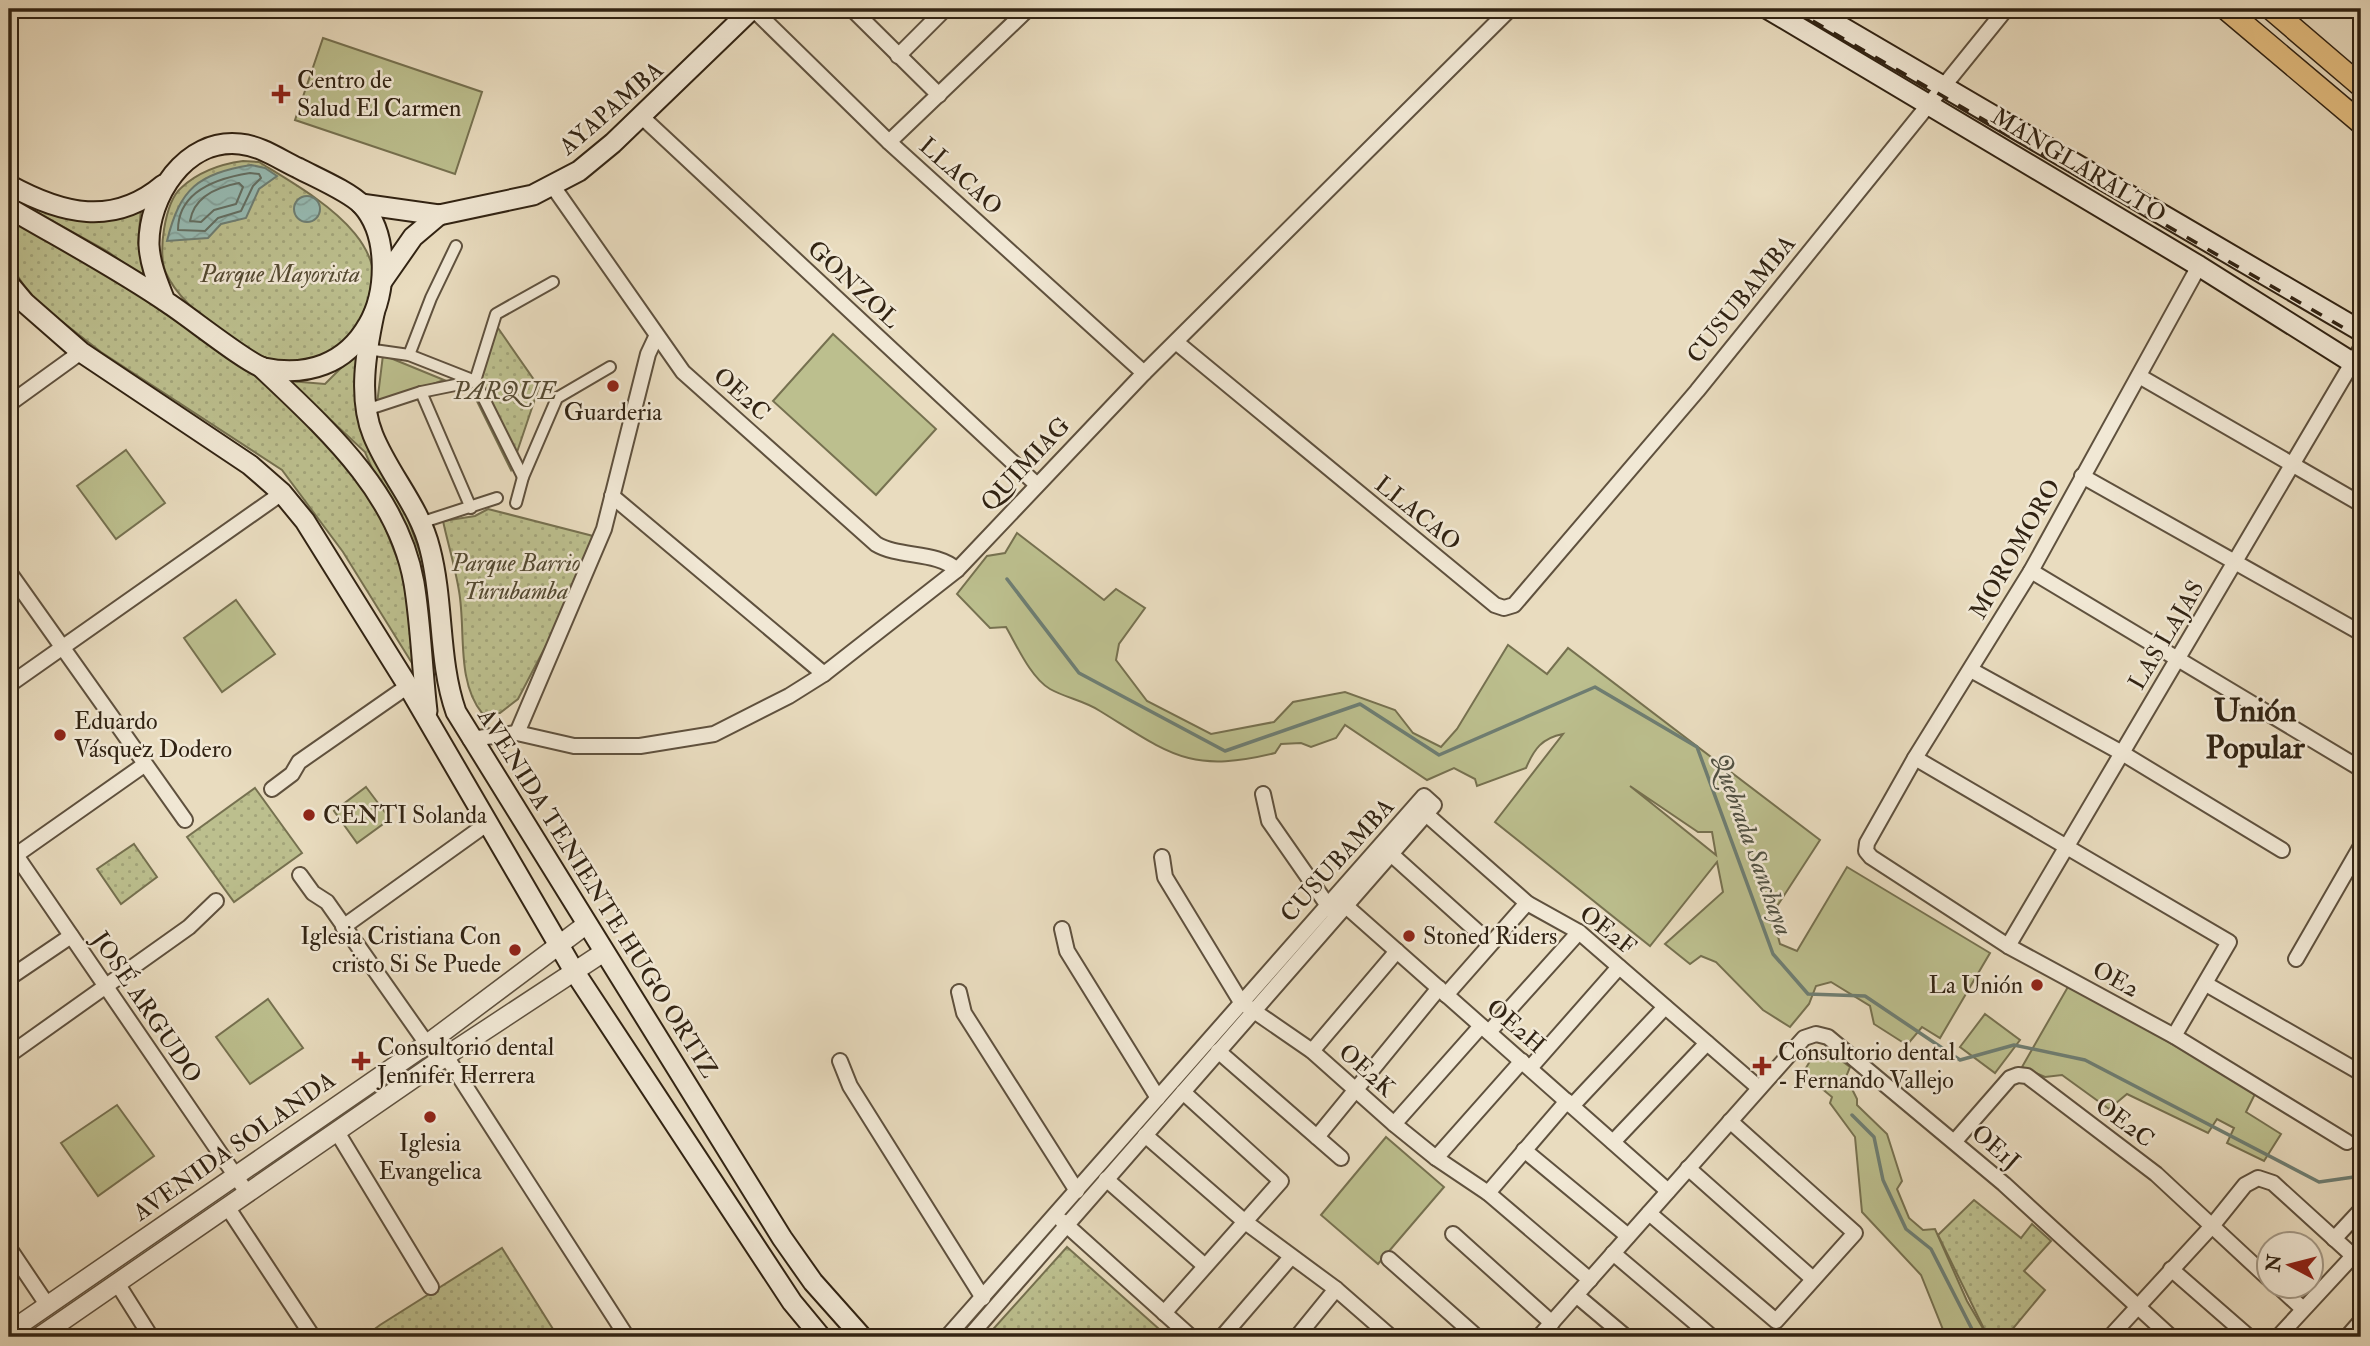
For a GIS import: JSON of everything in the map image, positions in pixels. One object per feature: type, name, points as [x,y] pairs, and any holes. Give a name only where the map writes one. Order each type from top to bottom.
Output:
[{"type":"main road","name":"AYAPAMBA","points":[[361,204],[439,215],[517,200],[552,185],[592,162],[753,9]]},
{"type":"main road","name":"MANGLARALTO","points":[[1768,9],[2359,360]]},
{"type":"main road","name":"MANGLARALTO","points":[[1811,9],[2361,331]]},
{"type":"main road","points":[[2226,9],[2361,123]]},
{"type":"main road","points":[[2272,9],[2361,86]]},
{"type":"main road","points":[[9,185],[51,205],[108,212],[137,204],[169,179],[192,155],[222,145],[239,144],[259,148],[361,204],[383,255],[383,281],[374,314],[352,348],[334,362],[301,371],[261,367]]},
{"type":"main road","points":[[165,301],[153,270],[149,247],[154,207],[169,179]]},
{"type":"main road","points":[[9,208],[165,301],[261,367],[344,450],[367,478],[396,530],[414,582],[428,724]]},
{"type":"main road","points":[[383,281],[419,230],[439,215]]},
{"type":"main road","points":[[9,284],[24,303],[81,352],[250,465],[282,493],[305,521],[408,686],[574,971],[792,1302],[821,1337]]},
{"type":"main road","name":"AVENIDA TENIENTE HUGO ORTIZ","points":[[374,314],[367,349],[366,410],[374,437],[421,523],[430,546],[441,601],[448,687],[470,739],[782,1238],[813,1282],[862,1337]]},
{"type":"street","name":"LLACAO","points":[[753,9],[889,142],[1144,373]]},
{"type":"street","points":[[898,56],[945,9]]},
{"type":"street","points":[[889,142],[1028,9]]},
{"type":"street","name":"QUIMIAG","points":[[470,739],[517,733],[573,746],[640,746],[714,734],[789,696],[824,674],[957,570],[1144,373],[1510,9]]},
{"type":"street","name":"CUSUBAMBA","points":[[1504,608],[1514,605],[1688,401],[1927,102],[2006,9]]},
{"type":"street","points":[[854,10],[939,95]]},
{"type":"street","name":"GONZOL","points":[[642,117],[1036,484]]},
{"type":"street","name":"OE2C","points":[[552,185],[683,372],[876,544],[896,553],[946,563],[957,570]]},
{"type":"street","points":[[409,355],[431,298],[456,246]]},
{"type":"street","name":"MOROMORO","points":[[1866,851],[1867,844],[1915,758],[2031,570],[2199,266]]},
{"type":"street","points":[[474,381],[496,314],[553,282]]},
{"type":"street","points":[[517,733],[590,565],[612,496],[648,354],[656,337]]},
{"type":"street","name":"LLACAO","points":[[1176,342],[1495,605],[1504,608]]},
{"type":"street","points":[[367,349],[409,355],[474,381],[523,477]]},
{"type":"street","points":[[9,404],[81,352]]},
{"type":"street","name":"LAS LAJAS","points":[[2008,946],[2294,464],[2359,360]]},
{"type":"street","points":[[516,503],[523,477],[557,398],[610,367]]},
{"type":"street","points":[[2139,376],[2361,503]]},
{"type":"street","points":[[366,410],[421,392],[474,381]]},
{"type":"street","points":[[421,392],[471,508]]},
{"type":"street","points":[[2082,477],[2361,633]]},
{"type":"street","points":[[9,685],[282,493]]},
{"type":"street","points":[[612,496],[824,674]]},
{"type":"street","points":[[421,523],[497,498]]},
{"type":"street","points":[[2031,570],[2361,769]]},
{"type":"street","points":[[9,572],[185,820]]},
{"type":"street","points":[[1971,670],[2122,753],[2282,850]]},
{"type":"street","points":[[272,789],[292,774],[299,762],[408,686]]},
{"type":"street","points":[[1915,758],[2229,942],[2174,1036]]},
{"type":"street","points":[[11,853],[144,765]]},
{"type":"street","name":"OE2H","points":[[1263,794],[1269,821],[1335,906],[1397,951],[1668,1191]]},
{"type":"street","name":"CUSUBAMBA","points":[[969,1337],[1061,1221],[1077,1191],[1158,1098],[1248,1006],[1335,906],[1424,796],[1434,805],[1391,854],[1335,906]]},
{"type":"street","name":"OE2F","points":[[1426,814],[1527,902],[1579,932],[1759,1088]]},
{"type":"street","points":[[343,927],[488,823]]},
{"type":"street","points":[[2297,959],[2361,846]]},
{"type":"street","name":"OE2","points":[[1866,851],[1871,857],[2008,946],[2174,1036],[2347,1142]]},
{"type":"street","name":"JOSÉ ARGUDO","points":[[11,853],[248,1194]]},
{"type":"street","points":[[1391,854],[1490,943]]},
{"type":"street","name":"OE2K","points":[[1162,857],[1164,877],[1248,1006],[1311,1051],[1394,1124],[1436,1158],[1488,1193],[1590,1280]]},
{"type":"street","points":[[300,874],[313,893],[327,902],[427,1044],[446,1056],[627,1337]]},
{"type":"street","points":[[9,1055],[189,927],[216,901]]},
{"type":"street","points":[[1317,1136],[1355,1088],[1527,902]]},
{"type":"street","name":"AVENIDA SOLANDA","points":[[9,1332],[234,1174],[427,1044],[587,923]]},
{"type":"street","points":[[1062,929],[1067,951],[1158,1098]]},
{"type":"street","points":[[1394,1124],[1579,932]]},
{"type":"street","points":[[9,978],[71,936]]},
{"type":"street","points":[[1311,1051],[1397,951]]},
{"type":"street","name":"AVENIDA SOLANDA","points":[[39,1337],[446,1056],[604,952]]},
{"type":"street","points":[[1436,1158],[1619,967]]},
{"type":"street","points":[[2206,984],[2361,1073]]},
{"type":"street","points":[[959,992],[964,1013],[1077,1191]]},
{"type":"street","name":"CUSUBAMBA","points":[[947,1337],[983,1298],[1106,1180],[1219,1051],[1248,1006]]},
{"type":"street","points":[[1488,1193],[1524,1150],[1665,1007]]},
{"type":"street","name":"OE1J","points":[[1759,1088],[1804,1038],[1815,1034],[1828,1037],[1955,1141],[2171,1337]]},
{"type":"street","points":[[1614,1142],[1707,1043]]},
{"type":"street","points":[[1219,1051],[1341,1158]]},
{"type":"street","points":[[840,1061],[850,1086],[983,1298]]},
{"type":"street","name":"OE2C","points":[[1955,1141],[2010,1078],[2018,1074],[2027,1076],[2115,1141],[2254,1264]]},
{"type":"street","points":[[1539,1337],[1759,1088]]},
{"type":"street","points":[[1164,1313],[1281,1181],[1183,1092]]},
{"type":"street","points":[[1649,1213],[1776,1321],[1855,1233],[1730,1121]]},
{"type":"street","points":[[337,1132],[431,1287]]},
{"type":"street","points":[[1145,1135],[1244,1222],[1336,1289],[1376,1332],[1391,1337]]},
{"type":"street","points":[[1524,1150],[1628,1236]]},
{"type":"street","points":[[1688,1168],[1814,1279]]},
{"type":"street","points":[[2110,1337],[2212,1226],[2245,1185],[2258,1178],[2273,1183],[2357,1260],[2303,1309],[2278,1337]]},
{"type":"street","points":[[1106,1180],[1205,1266]]},
{"type":"street","points":[[228,1208],[313,1337]]},
{"type":"street","points":[[2334,1239],[2361,1210]]},
{"type":"street","points":[[1061,1221],[1191,1337]]},
{"type":"street","points":[[1453,1234],[1552,1323]]},
{"type":"street","points":[[9,1248],[48,1306]]},
{"type":"street","points":[[1613,1253],[1712,1337]]},
{"type":"street","points":[[1222,1337],[1291,1257]]},
{"type":"street","points":[[1389,1259],[1477,1337]]},
{"type":"street","points":[[2171,1269],[2249,1337]]},
{"type":"street","points":[[117,1283],[151,1337]]},
{"type":"street","points":[[1297,1337],[1336,1289]]},
{"type":"street","points":[[1576,1295],[1626,1337]]},
{"type":"street","points":[[2293,1300],[2303,1309]]},
{"type":"street","points":[[2347,1337],[2361,1321]]},
{"type":"green space","points":[[323,38],[482,92],[455,174],[295,120]]},
{"type":"green space","name":"Parque Mayorista","points":[[243,161],[259,162],[306,191],[350,228],[366,249],[373,273],[371,298],[352,332],[334,348],[312,359],[268,362],[250,354],[193,309],[166,273],[162,254],[164,229],[175,195],[202,173]]},
{"type":"green space","points":[[9,191],[141,209],[138,243],[147,280],[107,251],[9,197]]},
{"type":"green space","points":[[9,206],[301,407],[371,492],[402,571],[414,628],[420,676],[343,552],[282,470],[101,352],[33,299],[9,263]]},
{"type":"green space","name":"PARQUE","points":[[498,328],[539,387],[511,470],[469,385]]},
{"type":"green space","points":[[833,334],[936,429],[876,495],[773,401]]},
{"type":"green space","points":[[362,347],[360,383],[428,576],[435,629],[431,661],[390,509],[365,452],[289,381],[325,384]]},
{"type":"green space","points":[[383,355],[444,380],[377,404]]},
{"type":"green space","points":[[126,450],[165,503],[116,539],[77,486]]},
{"type":"green space","name":"Parque Barrio Turubamba","points":[[488,509],[597,537],[573,594],[518,699],[500,713],[482,713],[468,686],[459,591],[443,521],[475,516]]},
{"type":"green space","points":[[1017,533],[1104,600],[1116,589],[1145,608],[1119,644],[1116,660],[1147,701],[1211,734],[1274,722],[1293,702],[1345,692],[1395,710],[1413,733],[1441,747],[1457,729],[1508,645],[1547,674],[1568,648],[1820,840],[1772,914],[1780,944],[1797,951],[1847,867],[1990,953],[1940,1038],[1922,1027],[1907,1045],[1874,1024],[1870,1006],[1831,982],[1816,986],[1809,1004],[1790,1027],[1763,1010],[1716,962],[1701,956],[1690,964],[1665,944],[1723,892],[1717,862],[1650,946],[1495,822],[1563,734],[1549,738],[1540,745],[1526,768],[1477,786],[1475,779],[1454,768],[1427,780],[1345,725],[1336,738],[1311,747],[1301,743],[1281,744],[1275,753],[1221,761],[1182,756],[1163,749],[1094,708],[1043,684],[1031,670],[1006,627],[990,628],[957,594],[987,556],[1005,553]],"holes":[[[1630,786],[1698,832],[1712,832],[1716,855]]]},
{"type":"green space","points":[[236,600],[275,654],[222,692],[184,638]]},
{"type":"green space","points":[[366,787],[390,819],[357,843],[334,811]]},
{"type":"green space","points":[[255,788],[302,853],[234,902],[187,837]]},
{"type":"green space","points":[[134,844],[157,877],[121,904],[97,869]]},
{"type":"green space","points":[[2069,985],[2256,1092],[2246,1112],[2281,1134],[2264,1161],[2227,1143],[2234,1128],[2217,1119],[2208,1133],[2127,1094],[2109,1109],[2062,1075],[2045,1077],[2022,1067]]},
{"type":"green space","points":[[268,999],[303,1048],[250,1084],[216,1037]]},
{"type":"green space","points":[[1985,1014],[2020,1040],[1995,1073],[1960,1047]]},
{"type":"green space","points":[[1827,1050],[1850,1067],[1846,1077],[1857,1099],[1857,1105],[1887,1134],[1902,1181],[1897,1189],[1909,1218],[1923,1230],[1935,1229],[1967,1301],[1988,1337],[1946,1337],[1921,1275],[1862,1212],[1855,1137],[1830,1103],[1832,1097],[1803,1073],[1813,1056]]},
{"type":"green space","points":[[117,1105],[154,1156],[98,1196],[61,1143]]},
{"type":"green space","points":[[1386,1137],[1444,1187],[1378,1264],[1321,1215]]},
{"type":"green space","points":[[1974,1200],[2021,1238],[2032,1224],[2051,1241],[2024,1271],[2045,1290],[2006,1337],[1988,1337],[1938,1235]]},
{"type":"green space","points":[[1067,1247],[1168,1337],[986,1337]]},
{"type":"green space","points":[[502,1248],[558,1337],[364,1337],[380,1325]]},
{"type":"water","points":[[251,165],[265,168],[277,176],[259,189],[246,218],[221,224],[208,238],[167,241],[178,208],[194,186],[217,173]]},
{"type":"water","points":[[307,196],[316,200],[320,209],[316,218],[307,222],[298,218],[294,209],[298,200]]},
{"type":"waterway","name":"Quebrada Sanchaya","points":[[1007,579],[1079,673],[1225,751],[1360,704],[1439,755],[1595,687],[1697,747],[1773,954],[1808,994],[1865,996],[1960,1060],[2014,1045],[2085,1060],[2319,1182],[2361,1176]]},
{"type":"waterway","name":"Quebrada Sanchaya","points":[[1852,1115],[1874,1137],[1883,1180],[1906,1229],[1931,1249],[1976,1337]]},
{"type":"railway","points":[[1792,9],[2361,338]]},
{"type":"place","name":"Centro de Salud El Carmen","points":[[281,94]]},
{"type":"place","name":"Guarderia","points":[[613,386]]},
{"type":"place","name":"Eduardo Vásquez Dodero","points":[[60,735]]},
{"type":"place","name":"CENTI Solanda","points":[[309,815]]},
{"type":"place","name":"Stoned Riders","points":[[1409,936]]},
{"type":"place","name":"Iglesia Cristiana Con cristo Si Se Puede","points":[[515,950]]},
{"type":"place","name":"La Unión","points":[[2037,985]]},
{"type":"place","name":"Consultorio dental Jennifer Herrera","points":[[361,1061]]},
{"type":"place","name":"Consultorio dental - Fernando Vallejo","points":[[1762,1066]]},
{"type":"place","name":"Iglesia Evangelica","points":[[430,1117]]},
{"type":"district","name":"Unión Popular","points":[[2255,728]]}]
